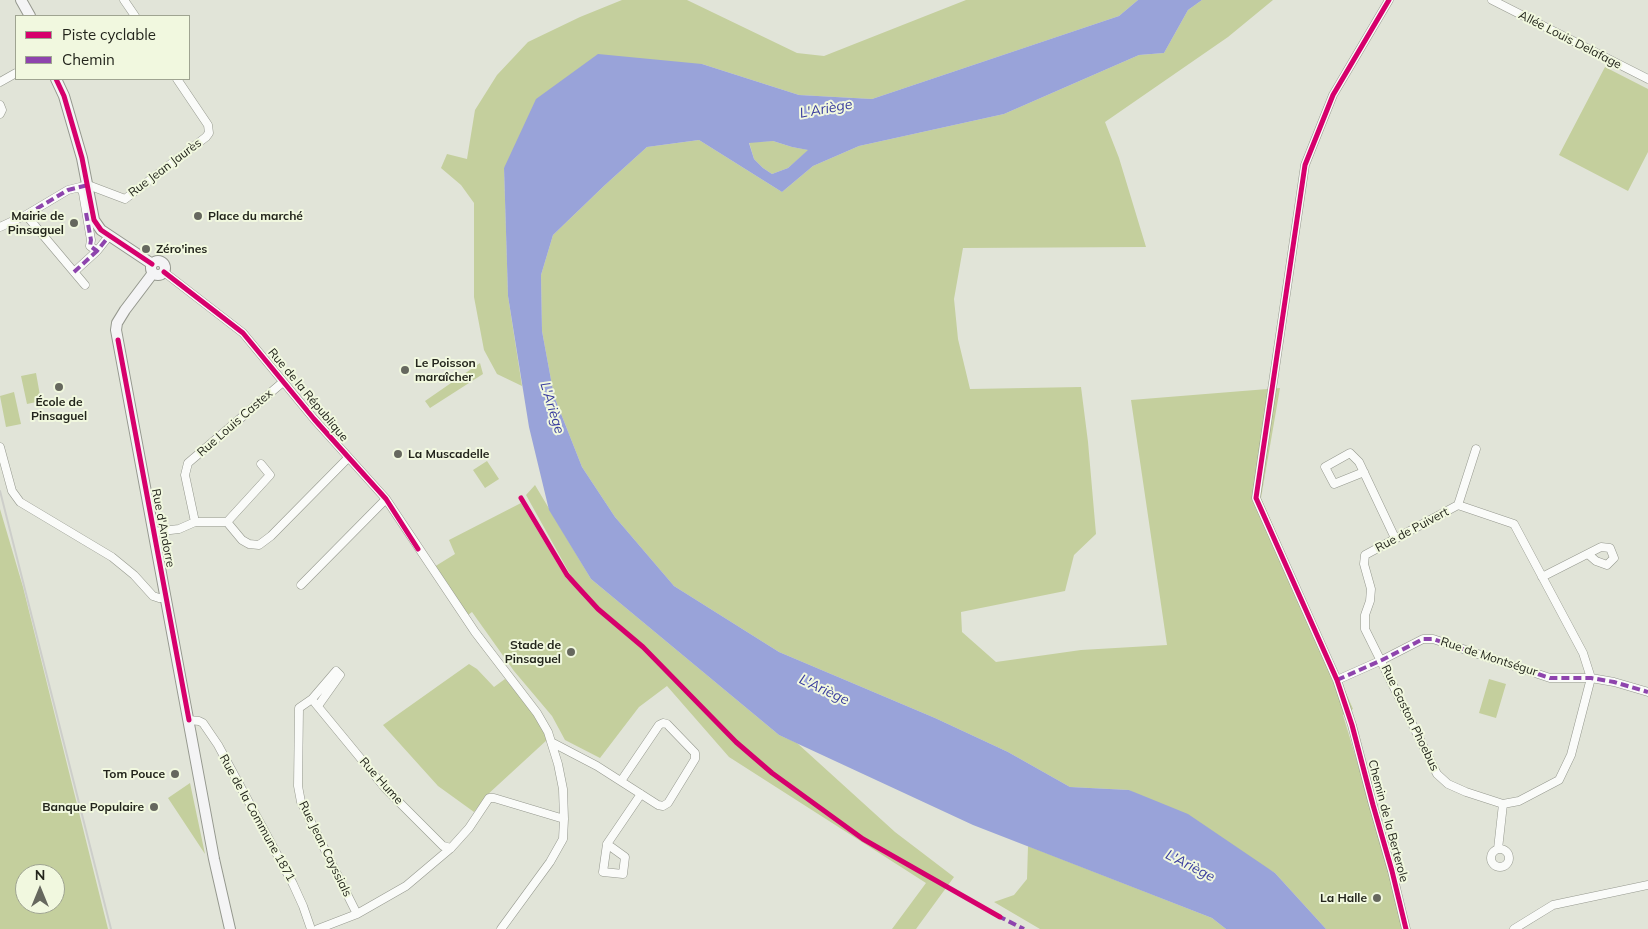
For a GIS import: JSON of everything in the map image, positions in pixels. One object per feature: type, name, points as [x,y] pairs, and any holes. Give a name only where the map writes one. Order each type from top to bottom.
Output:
[{"type":"main road","points":[[21,0],[29,15]]},
{"type":"main road","points":[[56,80],[67,105],[84,186],[94,220],[101,230],[159,275],[164,272]]},
{"type":"main road","name":"Rue d'Andorre","points":[[152,268],[124,310],[117,323],[116,330],[216,868],[230,929]]},
{"type":"street","points":[[124,0],[134,15]]},
{"type":"street","name":"Chemin de la Berterole","points":[[1389,0],[1333,94],[1305,165],[1256,498],[1337,680],[1350,718],[1406,929]]},
{"type":"street","name":"Allée Louis Delafage","points":[[1492,0],[1648,79]]},
{"type":"street","points":[[0,82],[15,74]]},
{"type":"street","name":"Rue Jean Jaurès","points":[[84,186],[125,199],[206,137],[209,133],[208,124],[178,80]]},
{"type":"street","points":[[0,105],[2,112],[0,114]]},
{"type":"street","points":[[0,226],[26,215],[68,190],[84,186],[82,193],[91,240],[90,246],[97,251]]},
{"type":"street","points":[[26,215],[85,285]]},
{"type":"street","points":[[74,272],[97,251],[109,236]]},
{"type":"street","name":"Rue de la République","points":[[164,272],[243,334],[282,382],[386,500],[475,632],[537,713],[553,743],[563,789],[563,839],[550,862],[501,929]]},
{"type":"street","name":"Rue Louis Castex","points":[[195,522],[185,475],[188,464],[282,382]]},
{"type":"street","points":[[0,447],[16,499],[26,507],[112,557],[134,575],[153,596],[166,598]]},
{"type":"street","points":[[1458,506],[1476,449]]},
{"type":"street","points":[[1364,472],[1334,484],[1325,467],[1350,453],[1360,462],[1395,538]]},
{"type":"street","points":[[227,522],[236,534],[249,544],[258,545],[266,541],[348,458]]},
{"type":"street","points":[[153,532],[179,530],[195,522],[227,522],[270,475],[261,464]]},
{"type":"street","points":[[301,585],[386,500]]},
{"type":"street","name":"Rue de Puivert","points":[[1382,660],[1365,629],[1365,615],[1370,602],[1371,589],[1364,564],[1365,555],[1458,506],[1514,524],[1584,653],[1591,678]]},
{"type":"street","points":[[1542,577],[1588,554]]},
{"type":"street","name":"Rue de Montségur","points":[[1337,680],[1423,639],[1433,639],[1550,678],[1591,678],[1614,682],[1648,692]]},
{"type":"street","name":"Rue Gaston Phoebus","points":[[1382,660],[1437,774],[1448,784],[1503,804]]},
{"type":"street","name":"Rue Jean Cayssials","points":[[318,706],[340,675],[336,672],[312,699],[299,708],[298,786],[301,802],[357,914]]},
{"type":"street","points":[[1498,849],[1503,804],[1519,801],[1559,780],[1571,755],[1591,678]]},
{"type":"street","points":[[312,699],[318,706]]},
{"type":"street","name":"Rue Hume","points":[[318,706],[385,788],[443,846],[451,848]]},
{"type":"street","name":"Rue de la Commune 1871","points":[[189,720],[202,723],[218,745],[293,884],[311,929]]},
{"type":"street","points":[[553,743],[621,781],[658,805],[663,806],[668,803],[695,759],[695,753],[667,724],[663,723],[659,725],[621,781]]},
{"type":"street","points":[[558,764],[565,757],[575,755]]},
{"type":"street","points":[[606,844],[641,794]]},
{"type":"street","points":[[318,929],[357,914],[406,886],[451,848],[469,828],[489,798],[564,819]]},
{"type":"street","points":[[1514,929],[1553,906],[1648,885]]},
{"type":"green space","points":[[622,0],[687,0],[797,53],[824,56],[966,0],[1138,0],[1119,16],[872,99],[799,95],[702,64],[504,168],[508,296],[522,386],[497,374],[484,350],[474,297],[474,203],[461,185],[441,168],[447,154],[467,159],[475,110],[497,75],[528,42],[580,17]]},
{"type":"green space","points":[[1202,0],[1273,0],[1228,37],[1105,122],[1119,158],[1146,247],[963,248],[954,299],[958,339],[970,389],[1081,387],[1096,534],[1074,555],[1065,591],[961,612],[962,632],[996,662],[1081,650],[1167,645],[1131,400],[1280,388],[1261,498],[1353,709],[1343,715],[1391,874],[1403,929],[1326,929],[1275,873],[1129,790],[1070,787],[1008,752],[935,718],[779,652],[674,586],[615,517],[582,467],[554,396],[542,331],[541,275],[553,235],[647,147],[699,140],[782,192],[813,166],[859,146],[1004,114],[1139,55],[1164,53],[1188,10]]},
{"type":"green space","points":[[1605,67],[1648,89],[1648,152],[1628,191],[1559,155]]},
{"type":"green space","points":[[773,141],[809,150],[788,168],[772,174],[754,159],[749,142]]},
{"type":"green space","points":[[480,363],[483,374],[430,408],[425,401]]},
{"type":"green space","points":[[36,373],[41,401],[27,404],[21,376]]},
{"type":"green space","points":[[14,392],[21,424],[6,427],[0,396]]},
{"type":"green space","points":[[487,461],[499,479],[485,488],[473,470]]},
{"type":"green space","points":[[535,485],[591,579],[779,735],[797,743],[895,832],[954,877],[916,929],[892,929],[926,883],[729,757],[667,686],[639,707],[600,758],[565,740],[552,716],[514,671],[472,612],[468,615],[434,567],[455,554],[449,540],[521,503],[566,578],[614,624],[576,585],[526,495]]},
{"type":"green space","points":[[0,509],[23,587],[108,929],[0,929]]},
{"type":"green space","points":[[469,664],[477,669],[494,687],[505,679],[533,712],[548,739],[486,796],[474,812],[438,786],[383,725]]},
{"type":"green space","points":[[1489,679],[1506,684],[1496,718],[1479,713]]},
{"type":"green space","points":[[190,783],[205,854],[168,798]]},
{"type":"green space","points":[[1028,846],[1212,918],[1226,929],[1040,929],[994,902],[1014,895],[1027,879]]},
{"type":"water","name":"L'Ariège","points":[[1138,0],[1202,0],[1188,10],[1164,53],[1139,55],[1004,114],[859,146],[813,166],[782,192],[699,140],[647,147],[553,235],[541,275],[542,331],[554,396],[582,467],[615,517],[674,586],[779,652],[935,718],[1008,752],[1070,787],[1129,790],[1188,814],[1275,873],[1326,929],[1226,929],[1212,918],[973,825],[779,735],[591,579],[549,510],[529,427],[508,296],[504,168],[536,99],[598,54],[702,64],[799,95],[872,99],[1119,16]],"holes":[[[773,141],[808,150],[788,168],[772,174],[754,159],[749,143]]]},
{"type":"railway","points":[[0,491],[111,929]]},
{"type":"marked path","points":[[26,215],[68,190],[88,185]]},
{"type":"marked path","points":[[86,213],[91,240],[90,246],[97,251],[109,236]]},
{"type":"marked path","points":[[74,272],[97,251]]},
{"type":"marked path","points":[[1337,680],[1423,639],[1433,639],[1550,678],[1591,678],[1614,682],[1648,692]]},
{"type":"marked path","points":[[998,916],[1024,929]]},
{"type":"cycle path","points":[[1389,0],[1333,95],[1305,165],[1256,498],[1337,680],[1352,725],[1406,929]]},
{"type":"cycle path","points":[[56,80],[64,96],[82,158],[94,220],[101,230],[152,264]]},
{"type":"cycle path","points":[[164,272],[243,333],[314,419],[386,499],[418,549]]},
{"type":"cycle path","points":[[118,340],[189,720]]},
{"type":"cycle path","points":[[521,498],[567,575],[598,609],[643,647],[736,742],[772,773],[863,839],[1000,917]]},
{"type":"place","name":"Place du marché","points":[[198,216]]},
{"type":"place","name":"Mairie de Pinsaguel","points":[[74,223]]},
{"type":"place","name":"Zéro'ines","points":[[146,249]]},
{"type":"place","name":"Le Poisson maraîcher","points":[[405,370]]},
{"type":"place","name":"École de Pinsaguel","points":[[59,387]]},
{"type":"place","name":"La Muscadelle","points":[[398,454]]},
{"type":"place","name":"Stade de Pinsaguel","points":[[571,652]]},
{"type":"place","name":"Tom Pouce","points":[[175,774]]},
{"type":"place","name":"Banque Populaire","points":[[154,807]]},
{"type":"place","name":"La Halle","points":[[1377,898]]}]
